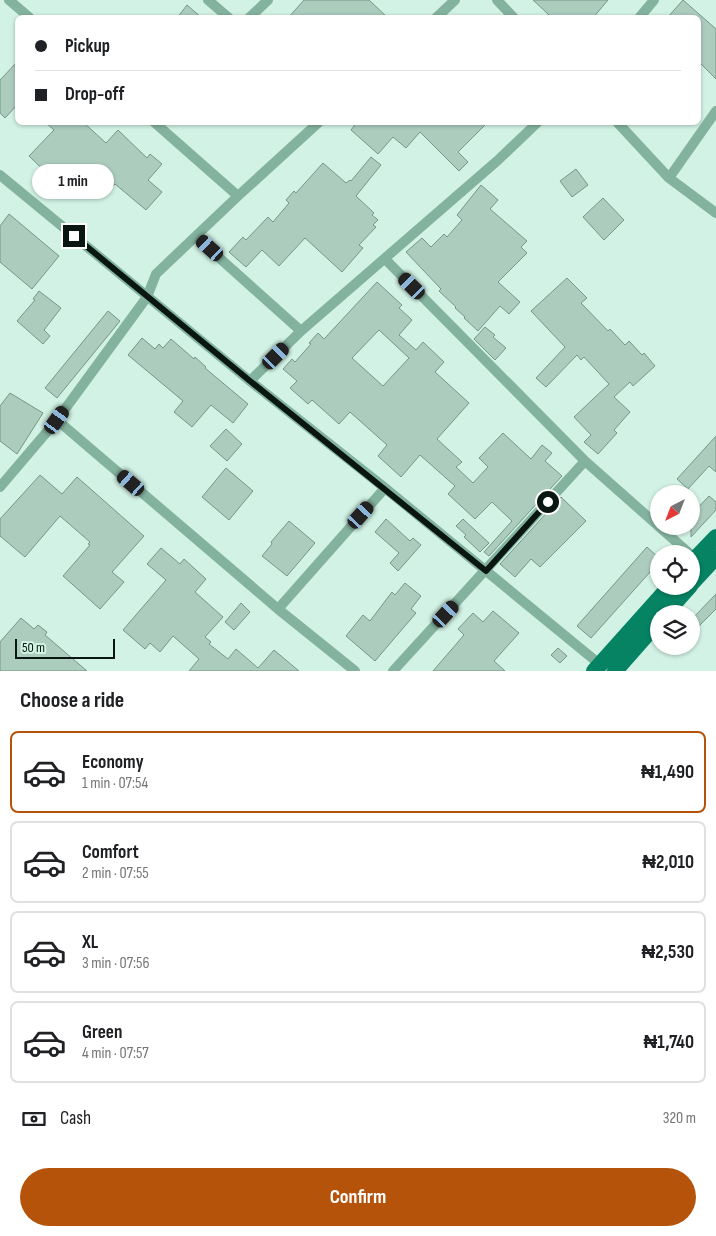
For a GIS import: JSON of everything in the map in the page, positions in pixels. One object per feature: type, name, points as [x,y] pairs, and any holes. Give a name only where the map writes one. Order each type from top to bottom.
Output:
[{"type":"main road","points":[[700,551],[716,536]]},
{"type":"main road","points":[[700,574],[716,557]]},
{"type":"main road","points":[[600,669],[662,595]]},
{"type":"main road","points":[[673,605],[681,595]]},
{"type":"main road","points":[[615,671],[650,631]]},
{"type":"street","points":[[9,0],[26,15]]},
{"type":"street","points":[[208,0],[226,15]]},
{"type":"street","points":[[252,15],[268,0]]},
{"type":"street","points":[[439,15],[455,0]]},
{"type":"street","points":[[497,0],[511,15]]},
{"type":"street","points":[[642,15],[654,0]]},
{"type":"street","points":[[669,178],[716,111]]},
{"type":"street","points":[[157,125],[238,196]]},
{"type":"street","points":[[0,487],[57,420],[147,296],[156,274],[316,125]]},
{"type":"street","points":[[250,381],[301,331],[385,259],[535,125]]},
{"type":"street","points":[[620,125],[669,178],[716,214]]},
{"type":"street","points":[[0,175],[250,381],[486,571],[600,669]]},
{"type":"street","points":[[196,237],[301,331]]},
{"type":"street","points":[[385,259],[586,461],[678,545]]},
{"type":"street","points":[[57,420],[278,609],[355,671]]},
{"type":"street","points":[[393,671],[586,461]]},
{"type":"street","points":[[278,609],[385,488]]},
{"type":"building","points":[[304,0],[369,0],[385,15],[291,15]]},
{"type":"building","points":[[533,0],[608,0],[596,15],[549,15]]},
{"type":"building","points":[[683,0],[700,15],[670,15]]},
{"type":"building","points":[[187,5],[199,15],[179,15]]},
{"type":"building","points":[[701,16],[716,29],[716,79],[701,64]]},
{"type":"building","points":[[15,64],[15,107],[5,118],[0,113],[0,80]]},
{"type":"building","points":[[48,125],[86,125],[106,143],[118,130],[147,158],[150,154],[162,164],[148,180],[162,192],[146,210],[109,181],[102,189],[76,164],[58,184],[29,156],[54,130]]},
{"type":"building","points":[[355,125],[485,125],[458,152],[468,162],[459,171],[420,132],[406,148],[393,137],[378,154],[351,130]]},
{"type":"building","points":[[371,157],[381,165],[356,196],[374,213],[372,215],[378,220],[373,225],[376,227],[359,245],[363,248],[342,272],[305,238],[279,266],[262,250],[246,267],[229,252],[243,237],[246,240],[268,217],[273,222],[289,203],[286,200],[294,191],[296,193],[323,163],[346,183],[351,181]]},
{"type":"building","points":[[576,169],[588,185],[572,197],[560,181]]},
{"type":"building","points":[[481,185],[498,200],[490,209],[527,241],[521,247],[527,253],[498,282],[520,302],[509,314],[500,306],[478,331],[439,291],[441,289],[406,252],[422,238],[431,247],[444,234],[447,237],[462,220],[457,215]]},
{"type":"building","points":[[603,198],[624,220],[604,240],[583,217]]},
{"type":"building","points":[[9,214],[59,256],[32,289],[0,262],[0,226]]},
{"type":"building","points":[[567,278],[587,298],[581,303],[608,331],[610,329],[625,345],[629,341],[642,355],[644,353],[655,366],[633,386],[630,382],[614,397],[630,412],[614,430],[617,433],[598,454],[584,442],[591,435],[574,417],[609,384],[584,357],[581,360],[577,355],[546,387],[536,378],[565,347],[531,311]]},
{"type":"building","points":[[377,282],[402,305],[399,308],[412,320],[399,335],[416,350],[423,342],[444,362],[435,372],[469,403],[437,439],[462,462],[456,467],[473,483],[488,467],[479,458],[503,433],[531,459],[542,445],[552,453],[545,461],[562,476],[489,556],[484,552],[512,521],[492,502],[475,519],[448,494],[455,486],[420,455],[401,477],[378,456],[387,445],[350,412],[339,424],[312,400],[308,404],[290,388],[297,381],[283,369],[292,359],[295,362],[318,333],[324,339]],"holes":[[[379,330],[409,358],[383,386],[352,358]]]},
{"type":"building","points":[[39,291],[61,308],[44,330],[50,336],[43,344],[17,321],[35,300],[33,299]]},
{"type":"building","points":[[108,311],[120,321],[57,398],[45,388]]},
{"type":"building","points":[[485,327],[506,348],[495,360],[474,339]]},
{"type":"building","points":[[142,338],[155,349],[159,344],[163,348],[171,339],[194,359],[195,357],[205,368],[248,404],[233,423],[211,405],[192,427],[174,412],[183,401],[128,355]]},
{"type":"building","points":[[10,393],[43,413],[17,454],[0,441],[0,406]]},
{"type":"building","points":[[226,429],[242,444],[227,461],[210,446]]},
{"type":"building","points":[[716,436],[716,472],[709,466],[692,485],[684,485],[677,479]]},
{"type":"building","points":[[226,468],[253,491],[229,520],[202,497]]},
{"type":"building","points":[[40,475],[62,494],[77,477],[144,536],[112,572],[124,582],[100,609],[63,576],[90,545],[88,544],[90,542],[60,516],[25,557],[0,536],[0,519]]},
{"type":"building","points":[[709,496],[716,502],[716,510],[700,527],[700,506]]},
{"type":"building","points":[[561,497],[586,521],[540,567],[531,559],[515,577],[500,564]]},
{"type":"building","points":[[386,519],[410,541],[413,538],[421,545],[398,571],[390,563],[399,553],[375,532]]},
{"type":"building","points":[[463,519],[489,543],[480,552],[464,537],[466,535],[456,526]]},
{"type":"building","points":[[289,521],[315,543],[287,576],[262,556]]},
{"type":"building","points":[[647,547],[650,550],[650,572],[591,638],[577,626]]},
{"type":"building","points":[[161,548],[180,564],[184,559],[206,579],[195,592],[223,617],[205,637],[211,642],[209,644],[228,659],[236,649],[258,668],[274,650],[299,671],[189,671],[199,659],[173,636],[160,652],[150,643],[145,649],[123,630],[166,580],[147,564]]},
{"type":"building","points":[[405,583],[421,596],[411,609],[416,613],[375,661],[346,636],[363,615],[370,621],[392,592],[395,595]]},
{"type":"building","points":[[716,594],[716,609],[700,625],[700,611]]},
{"type":"building","points":[[241,603],[250,612],[234,630],[225,622]]},
{"type":"building","points":[[493,611],[519,633],[494,661],[505,671],[433,671],[464,635],[458,629],[473,613],[483,622]]},
{"type":"building","points":[[21,618],[34,629],[38,625],[47,632],[45,635],[87,671],[0,671],[0,642]]},
{"type":"building","points":[[558,648],[567,656],[560,663],[551,655]]},
{"type":"route","points":[[74,236],[486,571],[548,502]]}]
